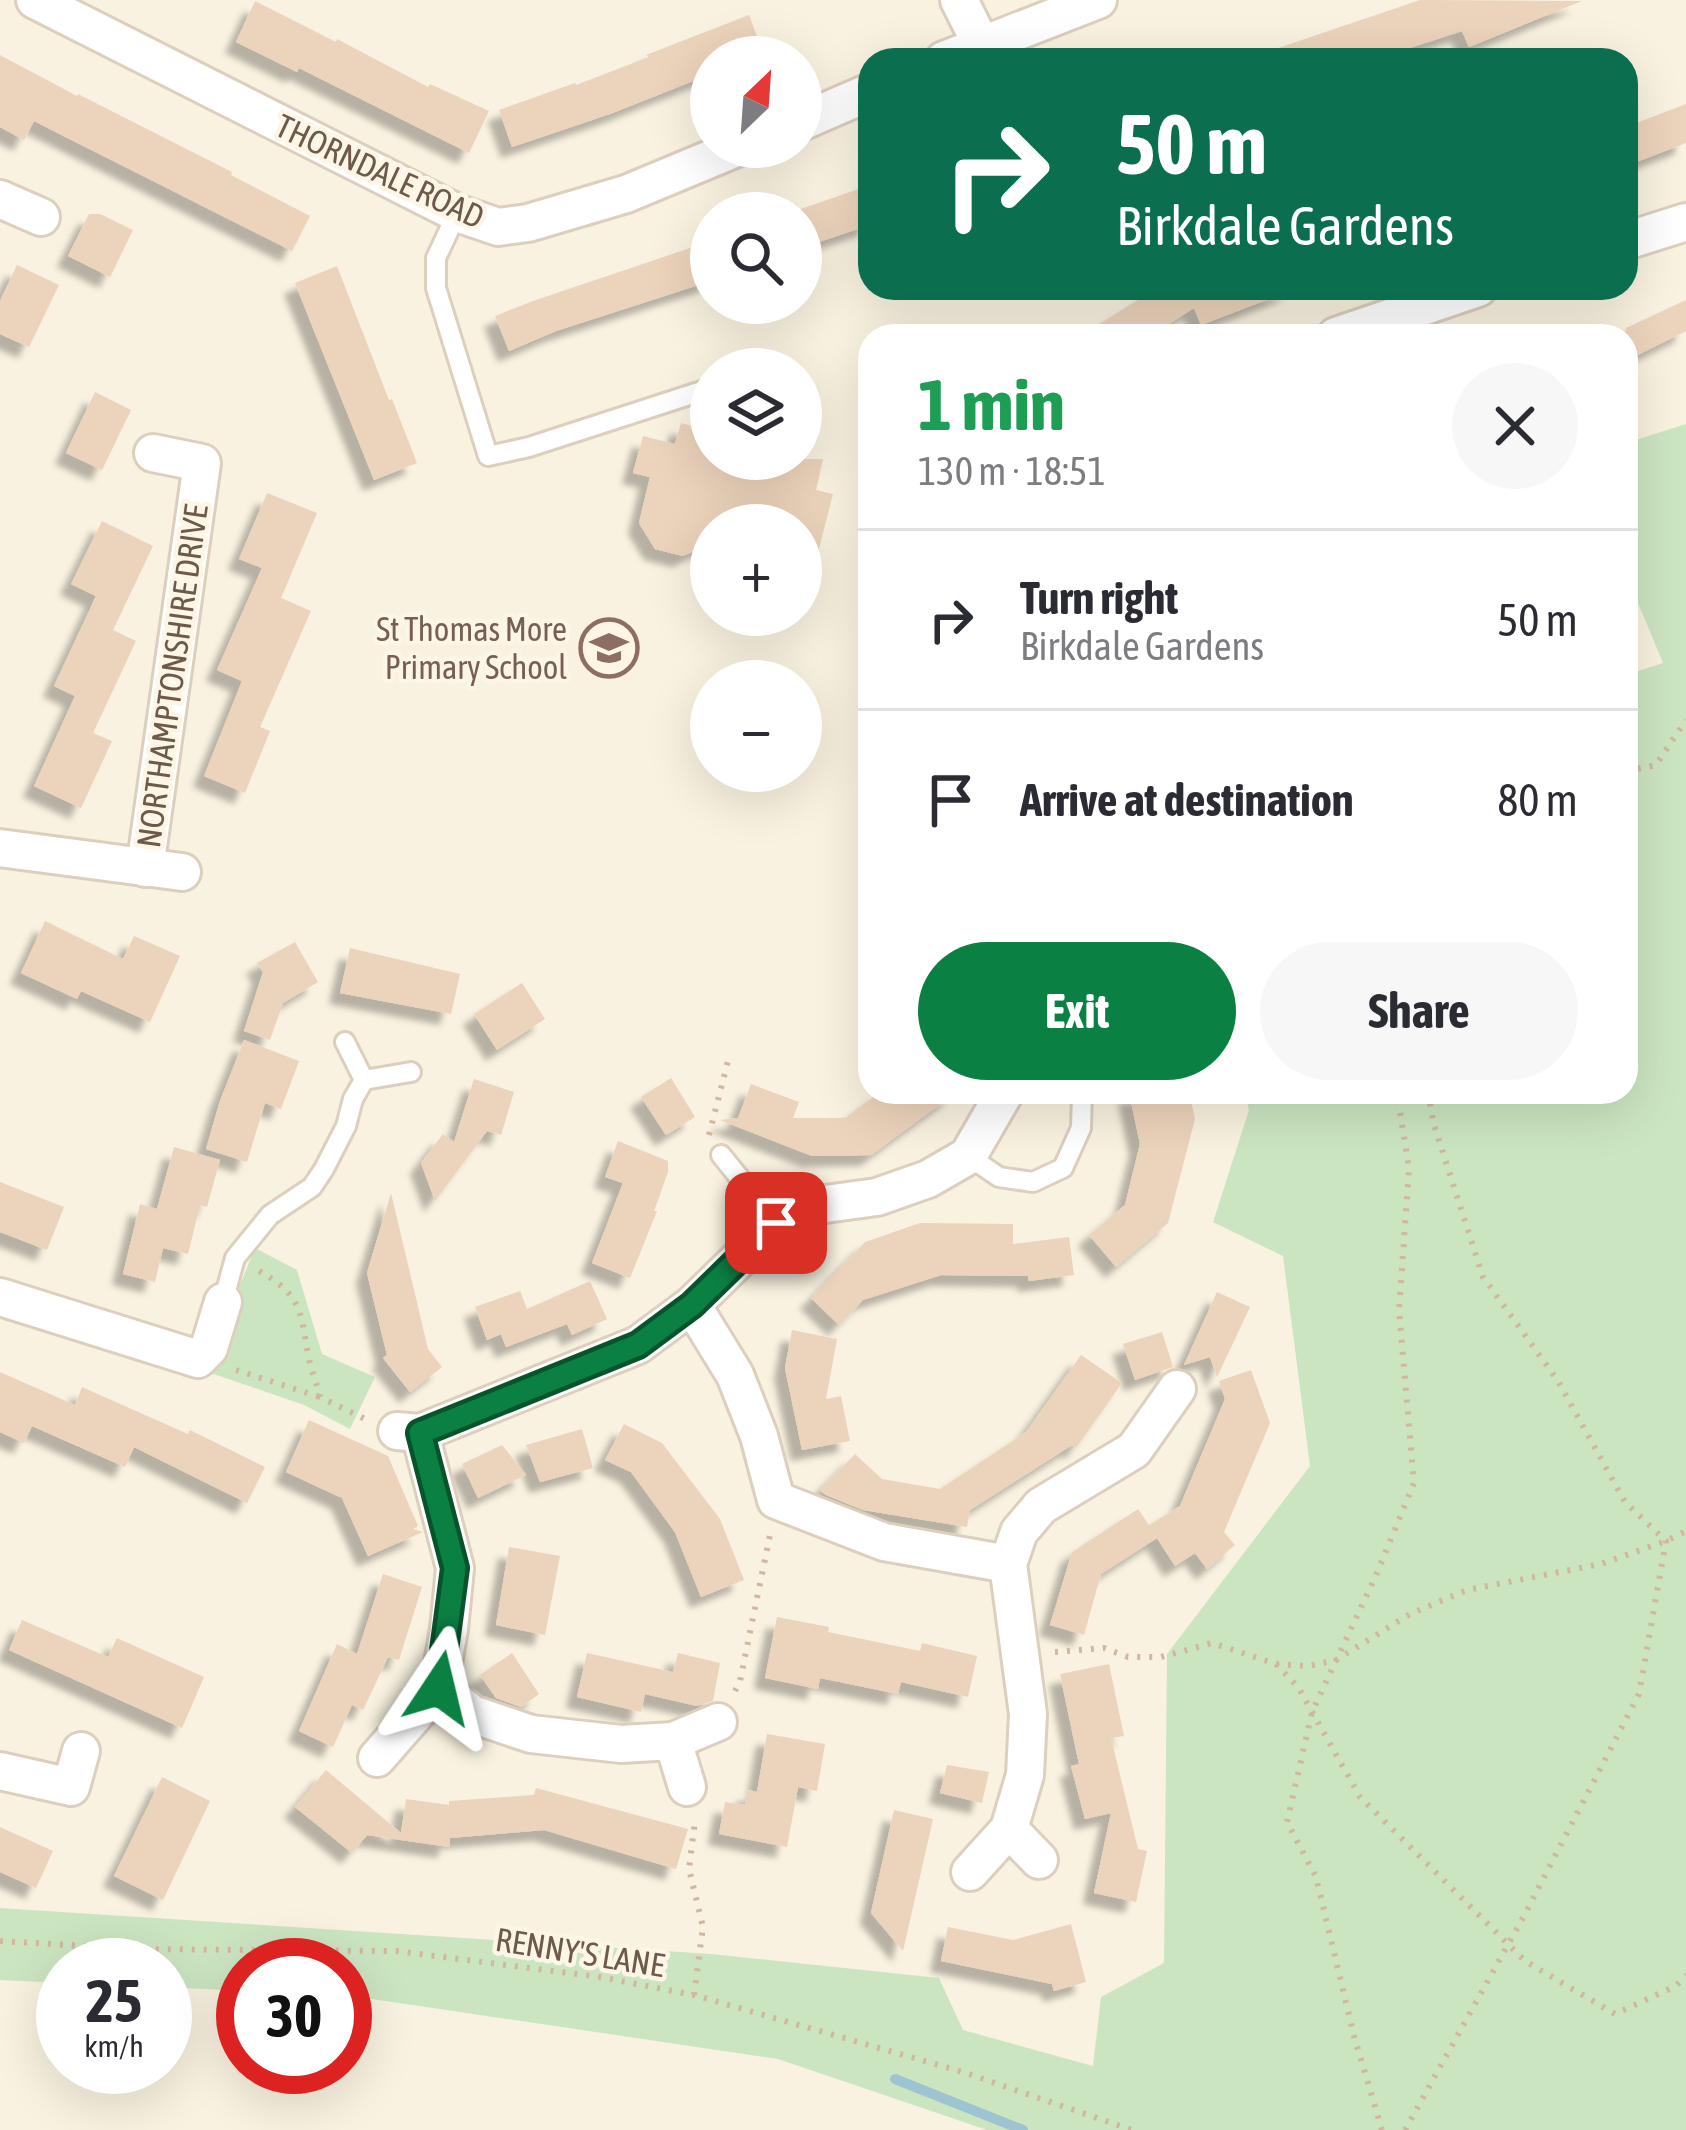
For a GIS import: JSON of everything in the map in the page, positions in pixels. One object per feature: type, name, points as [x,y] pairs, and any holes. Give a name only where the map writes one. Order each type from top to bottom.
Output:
[{"type":"street","points":[[959,0],[981,44]]},
{"type":"street","points":[[972,48],[1098,0]]},
{"type":"street","name":"THORNDALE ROAD","points":[[53,4],[457,214],[498,227],[528,223],[626,194],[690,168]]},
{"type":"street","points":[[822,113],[858,97]]},
{"type":"street","points":[[0,199],[41,217]]},
{"type":"street","points":[[1638,237],[1686,222]]},
{"type":"street","points":[[1396,324],[1451,300]]},
{"type":"street","name":"NORTHAMPTONSHIRE DRIVE","points":[[145,868],[202,463],[153,453]]},
{"type":"street","name":"NORTHAMPTONSHIRE DRIVE","points":[[0,848],[182,872]]},
{"type":"street","points":[[377,1758],[439,1688],[455,1568],[409,1432],[638,1345],[692,1305],[776,1223],[803,1207],[877,1197],[928,1179],[968,1156],[998,1104]]},
{"type":"street","points":[[0,1298],[198,1359],[209,1348],[224,1302]]},
{"type":"street","points":[[692,1305],[735,1375],[760,1436],[776,1500],[884,1542],[1007,1564]]},
{"type":"street","points":[[970,1872],[1009,1829],[1025,1775],[1028,1714],[1007,1564],[1019,1532],[1041,1506],[1148,1462],[1178,1389]]},
{"type":"street","points":[[439,1688],[472,1714],[531,1734],[622,1744],[674,1741],[718,1721]]},
{"type":"street","points":[[674,1741],[687,1786]]},
{"type":"street","points":[[0,1771],[70,1787],[81,1751]]},
{"type":"street","points":[[1009,1829],[1039,1860]]},
{"type":"lane","points":[[457,214],[436,258],[436,288],[488,456],[690,395]]},
{"type":"lane","points":[[345,1042],[364,1080]]},
{"type":"lane","points":[[364,1080],[412,1072]]},
{"type":"lane","points":[[224,1302],[235,1258],[269,1215],[312,1186],[346,1126],[364,1080]]},
{"type":"lane","points":[[968,1156],[999,1177],[1033,1182],[1063,1168],[1081,1128],[1082,1104]]},
{"type":"lane","points":[[721,1155],[776,1223]]},
{"type":"path","points":[[1638,769],[1656,765],[1686,720]]},
{"type":"path","points":[[721,1155],[708,1132],[729,1057]]},
{"type":"path","points":[[1382,2130],[1316,1876],[1287,1822],[1312,1712],[1414,1483],[1399,1310],[1409,1169],[1399,1104]]},
{"type":"path","points":[[1430,1104],[1484,1276],[1558,1381],[1625,1502],[1666,1541]]},
{"type":"path","points":[[235,1258],[293,1296],[304,1321],[320,1396]]},
{"type":"path","points":[[198,1359],[320,1396],[348,1413],[409,1432]]},
{"type":"path","points":[[718,1721],[740,1681],[776,1500]]},
{"type":"path","points":[[1022,1654],[1104,1648],[1128,1657],[1161,1657],[1212,1643],[1276,1664],[1309,1666],[1336,1660],[1410,1614],[1467,1590],[1601,1564],[1686,1531]]},
{"type":"path","points":[[1405,2130],[1640,1694],[1666,1541]]},
{"type":"path","points":[[1276,1664],[1298,1687],[1360,1797],[1525,1961],[1615,2014],[1676,1986],[1686,1975]]},
{"type":"path","points":[[687,1786],[698,1802],[689,1869],[703,1927],[694,1995]]},
{"type":"path","name":"RENNY'S LANE","points":[[0,1941],[136,1949],[396,1951],[600,1977],[694,1995],[963,2072],[1132,2130]]},
{"type":"path","points":[[1676,1986],[1686,1992]]},
{"type":"green space","points":[[1686,424],[1686,2130],[987,2130],[778,2059],[372,1999],[372,1938],[216,1938],[216,1990],[192,1988],[192,1938],[36,1938],[36,1982],[0,1980],[0,1908],[711,1954],[939,1978],[963,2030],[1093,2066],[1101,1997],[1164,1963],[1167,1654],[1310,1466],[1283,1256],[1213,1222],[1248,1104],[1638,1104],[1638,671],[1663,663],[1638,603],[1638,439]]},
{"type":"green space","points":[[255,1248],[297,1270],[322,1354],[375,1377],[350,1429],[304,1405],[205,1371]]},
{"type":"building","points":[[1420,0],[1582,1],[1469,47],[1462,31],[1410,48],[1278,48]]},
{"type":"building","points":[[255,1],[428,87],[489,111],[469,153],[299,68],[297,72],[236,42]]},
{"type":"building","points":[[749,15],[757,36],[695,36]]},
{"type":"building","points":[[690,38],[690,82],[512,147],[499,110],[649,57],[646,55]]},
{"type":"building","points":[[0,55],[310,216],[292,251],[34,121],[24,140],[0,127]]},
{"type":"building","points":[[1686,104],[1686,143],[1638,161],[1638,122]]},
{"type":"building","points":[[858,189],[858,229],[822,241],[822,202]]},
{"type":"building","points":[[89,214],[100,214],[133,230],[110,277],[68,256]]},
{"type":"building","points":[[690,248],[690,288],[509,351],[495,316]]},
{"type":"building","points":[[17,265],[59,285],[29,347],[0,334],[0,301]]},
{"type":"building","points":[[337,266],[417,463],[374,480],[295,283]]},
{"type":"building","points":[[1138,300],[1266,300],[1204,324],[1194,308],[1169,324],[1099,324]]},
{"type":"building","points":[[1686,300],[1686,331],[1638,355],[1635,324]]},
{"type":"building","points":[[95,392],[131,410],[102,470],[66,453]]},
{"type":"building","points":[[681,423],[690,425],[690,480],[818,480],[816,490],[833,494],[822,537],[822,504],[690,504],[690,553],[683,556],[655,549],[639,523],[650,477],[633,473],[643,436],[675,444]]},
{"type":"building","points":[[267,493],[317,513],[281,598],[311,611],[260,727],[270,731],[245,793],[204,776],[242,681],[217,670],[262,568],[239,559]]},
{"type":"building","points":[[102,521],[153,546],[113,630],[136,641],[93,733],[112,741],[81,808],[34,786],[75,696],[54,686],[96,596],[71,584]]},
{"type":"building","points":[[45,921],[123,959],[134,936],[180,956],[150,1022],[81,991],[77,999],[21,973]]},
{"type":"building","points":[[295,942],[318,982],[283,1003],[270,1040],[244,1031],[263,972],[257,963]]},
{"type":"building","points":[[350,948],[460,974],[451,1014],[340,993]]},
{"type":"building","points":[[522,983],[545,1019],[497,1050],[474,1014]]},
{"type":"building","points":[[244,1040],[299,1061],[281,1109],[265,1103],[247,1162],[206,1149]]},
{"type":"building","points":[[671,1078],[695,1117],[666,1135],[641,1097]]},
{"type":"building","points":[[474,1079],[514,1092],[501,1135],[487,1131],[435,1201],[421,1163],[443,1134],[454,1142]]},
{"type":"building","points":[[751,1084],[799,1102],[793,1118],[845,1118],[864,1104],[941,1104],[871,1155],[812,1156],[720,1120],[738,1118]]},
{"type":"building","points":[[1132,1104],[1192,1104],[1195,1119],[1168,1223],[1116,1267],[1089,1235],[1125,1205],[1140,1144]]},
{"type":"building","points":[[618,1141],[668,1161],[657,1211],[630,1278],[592,1263],[623,1183],[605,1177]]},
{"type":"building","points":[[174,1147],[220,1160],[207,1207],[200,1205],[188,1254],[163,1248],[155,1282],[123,1274],[140,1204],[157,1209]]},
{"type":"building","points":[[0,1182],[64,1207],[47,1250],[0,1232]]},
{"type":"building","points":[[391,1193],[428,1349],[442,1367],[410,1392],[383,1358],[387,1355],[367,1273]]},
{"type":"building","points":[[920,1223],[1013,1224],[1013,1244],[1069,1237],[1074,1275],[1029,1281],[1028,1276],[941,1275],[863,1300],[839,1325],[811,1298],[865,1242]]},
{"type":"building","points":[[590,1281],[607,1319],[572,1335],[567,1324],[506,1347],[501,1334],[487,1340],[475,1307],[520,1291],[527,1309]]},
{"type":"building","points":[[1217,1292],[1250,1307],[1217,1377],[1210,1357],[1184,1365]]},
{"type":"building","points":[[792,1330],[837,1339],[826,1399],[841,1396],[850,1441],[802,1450],[785,1368]]},
{"type":"building","points":[[1162,1332],[1173,1367],[1135,1380],[1123,1344]]},
{"type":"building","points":[[1081,1355],[1122,1383],[1076,1448],[1072,1445],[970,1510],[967,1527],[863,1510],[820,1490],[855,1454],[882,1479],[940,1489],[1026,1432]]},
{"type":"building","points":[[1251,1370],[1270,1423],[1224,1532],[1235,1545],[1207,1569],[1195,1553],[1175,1566],[1157,1538],[1101,1574],[1084,1635],[1050,1625],[1072,1552],[1138,1509],[1149,1525],[1180,1506],[1225,1399],[1219,1381]]},
{"type":"building","points":[[0,1372],[75,1405],[82,1387],[188,1434],[190,1430],[265,1467],[247,1503],[134,1447],[125,1467],[32,1426],[24,1443],[0,1432]]},
{"type":"building","points":[[309,1420],[388,1456],[418,1526],[413,1529],[423,1532],[368,1556],[342,1498],[286,1472]]},
{"type":"building","points":[[624,1424],[662,1443],[720,1519],[744,1580],[701,1597],[675,1532],[631,1472],[605,1460]]},
{"type":"building","points":[[582,1429],[593,1468],[540,1482],[526,1445]]},
{"type":"building","points":[[502,1445],[526,1475],[478,1498],[462,1464]]},
{"type":"building","points":[[509,1547],[560,1556],[545,1635],[496,1625]]},
{"type":"building","points":[[383,1574],[422,1587],[399,1660],[388,1657],[363,1710],[352,1705],[333,1747],[299,1731],[337,1644],[357,1654]]},
{"type":"building","points":[[777,1617],[920,1651],[922,1643],[977,1656],[968,1697],[901,1682],[898,1694],[820,1678],[818,1689],[765,1678]]},
{"type":"building","points":[[22,1620],[108,1657],[117,1638],[204,1677],[182,1728],[9,1650]]},
{"type":"building","points":[[512,1653],[539,1694],[521,1707],[496,1698],[480,1675]]},
{"type":"building","points":[[587,1653],[673,1672],[678,1653],[720,1663],[713,1701],[697,1706],[645,1694],[641,1712],[577,1697]]},
{"type":"building","points":[[1109,1664],[1124,1736],[1111,1738],[1138,1849],[1147,1851],[1136,1902],[1094,1893],[1111,1813],[1085,1819],[1071,1766],[1079,1764],[1060,1674]]},
{"type":"building","points":[[767,1734],[825,1744],[817,1791],[798,1787],[787,1847],[719,1834],[725,1802],[745,1805],[748,1790],[757,1792]]},
{"type":"building","points":[[947,1765],[989,1772],[982,1803],[940,1793]]},
{"type":"building","points":[[326,1770],[401,1833],[406,1799],[449,1805],[449,1801],[534,1795],[536,1788],[688,1829],[676,1869],[544,1830],[450,1838],[449,1847],[367,1835],[352,1853],[295,1807]]},
{"type":"building","points":[[162,1777],[210,1801],[163,1900],[114,1876]]},
{"type":"building","points":[[894,1810],[933,1819],[903,1951],[871,1913]]},
{"type":"building","points":[[0,1827],[53,1851],[36,1888],[0,1872]]},
{"type":"building","points":[[1071,1924],[1086,1982],[1054,1991],[1052,1984],[941,1961],[948,1927],[1013,1940]]},
{"type":"waterway","points":[[895,2079],[1023,2130]]},
{"type":"place","name":"St Thomas More Primary School","points":[[609,648]]},
{"type":"route","points":[[439,1688],[455,1568],[420,1433],[638,1345],[692,1305],[776,1223]]}]
